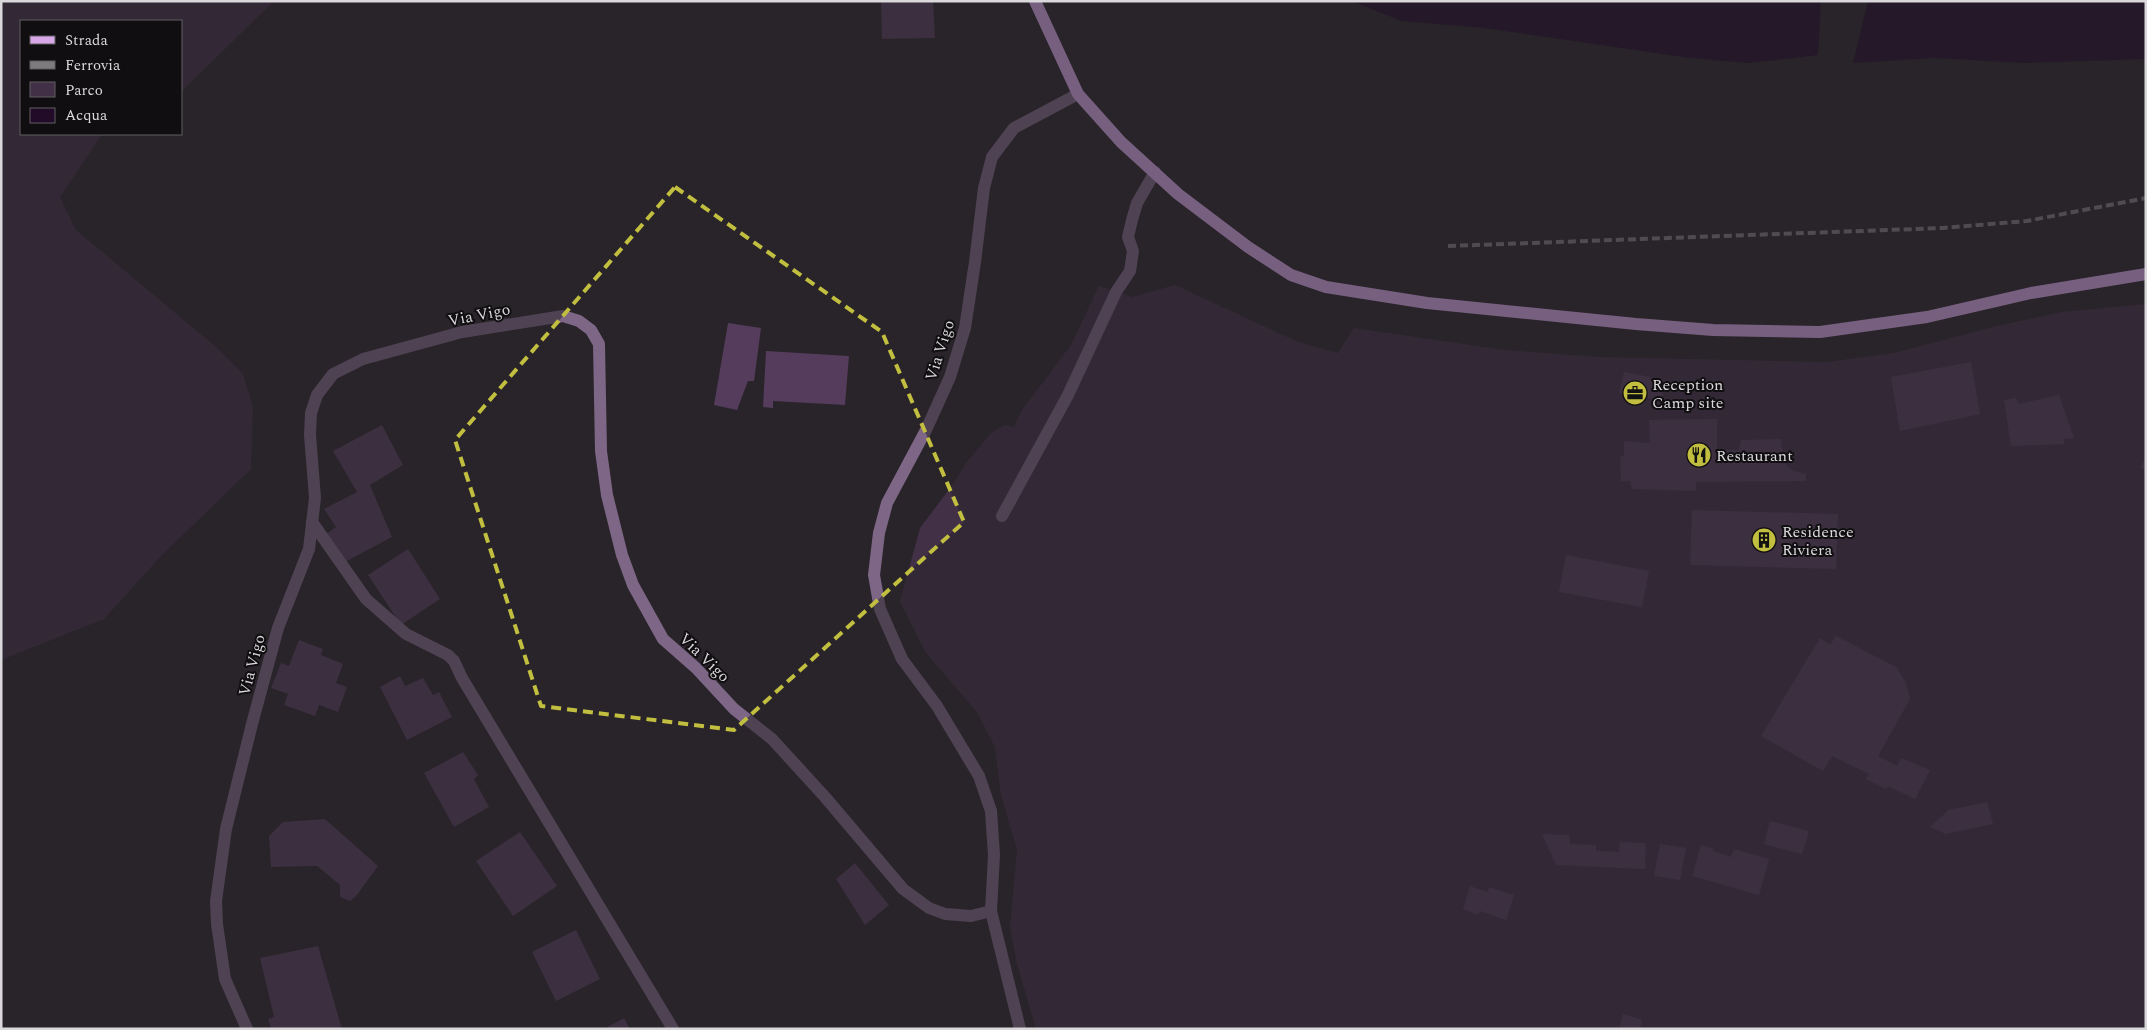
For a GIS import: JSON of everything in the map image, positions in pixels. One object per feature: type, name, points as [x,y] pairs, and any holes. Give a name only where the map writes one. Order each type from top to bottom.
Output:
[{"type":"main road","points":[[1035,1],[1082,99],[1121,142],[1178,194],[1248,247],[1292,275],[1326,287],[1365,295],[1494,310],[1713,330],[1820,332],[1927,316],[2031,293],[2146,274]]},
{"type":"street","name":"Via Vigo","points":[[247,1029],[224,979],[216,901],[226,829],[252,724],[278,628],[309,548],[315,498],[310,435],[311,413],[317,395],[333,374],[363,359],[462,332],[556,316],[579,321],[591,330],[599,344],[600,451],[607,495],[622,555],[633,585],[664,639],[696,668],[734,710],[772,739],[903,889],[929,908],[945,914],[971,916],[991,912],[994,855],[991,811],[979,776],[937,706],[902,659],[880,609],[874,574],[879,532],[887,503],[926,430],[942,395],[950,377],[965,328],[976,262],[984,188],[992,157],[1014,128],[1082,99]]},
{"type":"street","points":[[1002,516],[1068,395],[1116,292],[1130,272],[1133,252],[1128,236],[1132,220],[1137,203],[1155,172]]},
{"type":"street","points":[[312,522],[366,599],[406,634],[439,650],[454,661],[462,678],[673,1029]]},
{"type":"street","points":[[991,912],[1020,1029]]},
{"type":"highlighted area","points":[[675,187],[882,332],[964,522],[734,730],[541,706],[455,440]]},
{"type":"green space","points":[[1,1],[274,1],[182,91],[182,20],[20,20],[20,135],[101,135],[60,197],[76,230],[216,347],[243,374],[253,407],[251,469],[161,556],[104,619],[1,660]]},
{"type":"green space","points":[[1175,285],[1298,342],[1338,353],[1354,328],[1504,350],[1599,357],[1827,362],[1894,353],[1993,327],[2061,312],[2146,304],[2146,1029],[1036,1029],[1017,964],[1010,927],[1017,850],[1001,795],[995,747],[977,712],[926,653],[900,601],[920,528],[956,480],[966,463],[991,433],[1005,425],[1014,427],[1022,410],[1071,345],[1099,286],[1132,297]]},
{"type":"water","points":[[1351,1],[1821,1],[1818,55],[1749,63],[1690,58],[1484,28],[1402,21]]},
{"type":"water","points":[[1868,1],[2146,1],[2146,59],[2023,63],[1935,58],[1853,63]]},
{"type":"building","points":[[881,1],[933,1],[935,38],[882,39]]},
{"type":"building","points":[[728,323],[761,328],[754,381],[748,381],[737,410],[714,405]]},
{"type":"building","points":[[766,351],[849,356],[845,405],[773,401],[773,408],[763,407]]},
{"type":"building","points":[[1971,362],[1980,414],[1900,431],[1891,377]]},
{"type":"building","points":[[1624,372],[1665,380],[1662,401],[1619,393]]},
{"type":"building","points":[[2059,395],[2074,438],[2063,439],[2065,444],[2011,446],[2004,400],[2016,398],[2019,404]]},
{"type":"building","points":[[1717,419],[1717,450],[1739,450],[1741,440],[1781,439],[1783,458],[1787,466],[1793,471],[1806,474],[1806,481],[1696,482],[1696,491],[1632,489],[1630,481],[1621,481],[1620,457],[1624,456],[1624,441],[1650,443],[1649,420]]},
{"type":"building","points":[[382,425],[403,465],[370,485],[392,537],[343,563],[326,534],[336,527],[324,509],[357,492],[333,451]]},
{"type":"building","points":[[2146,457],[2146,471],[2140,467]]},
{"type":"building","name":"Residence Riviera","points":[[1692,510],[1838,514],[1836,569],[1690,565]]},
{"type":"building","points":[[408,549],[440,599],[401,625],[368,575]]},
{"type":"building","points":[[1566,555],[1649,571],[1642,607],[1559,592]]},
{"type":"building","points":[[1836,636],[1896,667],[1906,683],[1910,699],[1878,756],[1897,766],[1901,758],[1930,770],[1915,799],[1888,786],[1886,789],[1866,779],[1869,774],[1832,756],[1823,771],[1761,736],[1820,638],[1830,645]]},
{"type":"building","points":[[299,640],[323,649],[321,655],[343,664],[336,683],[347,687],[338,712],[319,705],[315,716],[284,705],[288,694],[271,688],[281,663],[289,666]]},
{"type":"building","points":[[400,676],[405,686],[423,678],[433,695],[439,692],[452,717],[407,740],[380,687]]},
{"type":"building","points":[[463,752],[478,775],[474,779],[489,807],[454,827],[424,773]]},
{"type":"building","points":[[1987,802],[1993,824],[1946,834],[1930,827],[1949,810]]},
{"type":"building","points":[[325,819],[378,866],[357,895],[350,901],[340,897],[340,885],[317,866],[271,867],[269,836],[283,822]]},
{"type":"building","points":[[1770,821],[1809,831],[1802,854],[1764,844]]},
{"type":"building","points":[[520,832],[557,886],[513,916],[476,861]]},
{"type":"building","points":[[1542,834],[1569,835],[1570,844],[1596,845],[1596,851],[1619,852],[1620,842],[1646,843],[1645,869],[1556,865]]},
{"type":"building","points":[[1660,844],[1686,848],[1680,880],[1654,876]]},
{"type":"building","points":[[1701,845],[1731,857],[1734,849],[1769,859],[1759,895],[1692,876]]},
{"type":"building","points":[[855,863],[889,905],[865,925],[836,879]]},
{"type":"building","points":[[1470,886],[1487,892],[1489,887],[1514,895],[1506,920],[1480,911],[1478,915],[1463,909]]},
{"type":"building","points":[[576,930],[600,979],[556,1001],[532,952]]},
{"type":"building","points":[[318,946],[342,1029],[271,1029],[268,1019],[274,1017],[260,958]]},
{"type":"building","points":[[1623,1014],[1642,1020],[1640,1029],[1619,1029]]},
{"type":"building","points":[[624,1018],[630,1029],[604,1029]]},
{"type":"railway","points":[[1448,246],[1943,228],[2027,221],[2146,198]]},
{"type":"place","name":"Reception Camp site","points":[[1635,393]]},
{"type":"place","name":"Restaurant","points":[[1699,455]]},
{"type":"place","name":"Residence Riviera","points":[[1764,540]]}]
